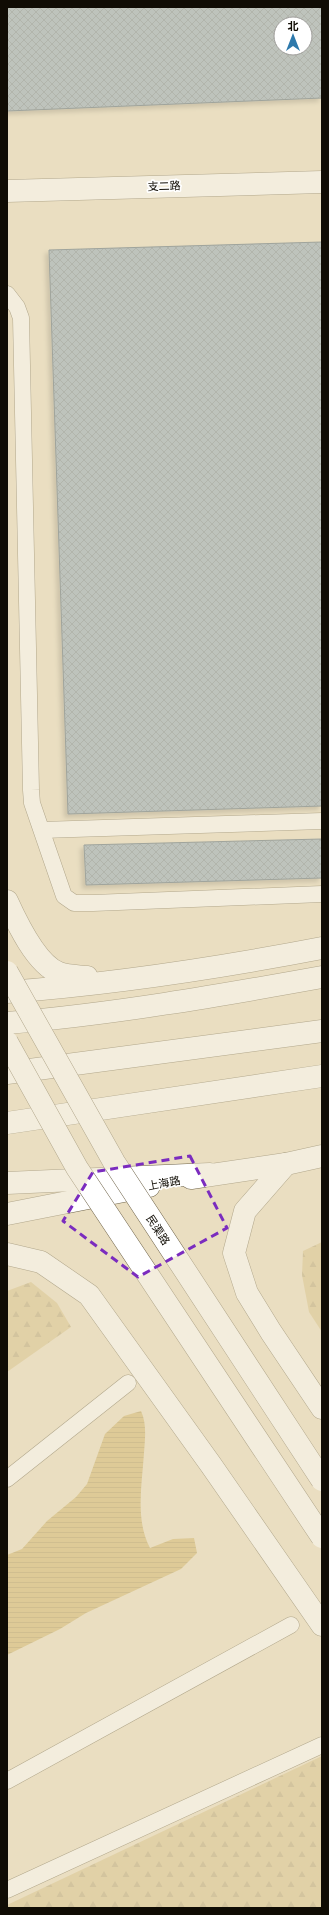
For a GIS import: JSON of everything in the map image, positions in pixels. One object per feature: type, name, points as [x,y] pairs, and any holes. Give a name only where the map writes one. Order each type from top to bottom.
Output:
[{"type":"main road","name":"支二路","points":[[7,191],[322,182]]},
{"type":"main road","points":[[7,901],[18,924],[38,956],[58,973],[79,976],[146,977]]},
{"type":"main road","points":[[7,992],[77,987],[259,960],[322,948]]},
{"type":"main road","name":"民渠路","points":[[7,972],[114,1162],[322,1480]]},
{"type":"main road","points":[[7,1023],[48,1020],[175,1003],[322,977]]},
{"type":"main road","points":[[7,1073],[322,1031]]},
{"type":"main road","points":[[7,1042],[77,1168],[322,1537]]},
{"type":"main road","points":[[7,1123],[322,1076]]},
{"type":"main road","name":"上海路","points":[[7,1214],[210,1174],[286,1164],[322,1156]]},
{"type":"main road","points":[[286,1164],[245,1211],[234,1253],[247,1293],[271,1332],[322,1408]]},
{"type":"main road","points":[[7,1183],[210,1174]]},
{"type":"main road","points":[[7,1254],[41,1262],[89,1295],[211,1465],[322,1624]]},
{"type":"lane","points":[[7,294],[17,307],[21,318],[32,803],[64,896],[74,903],[322,894]]},
{"type":"lane","points":[[42,830],[322,821]]},
{"type":"lane","points":[[7,1263],[41,1262]]},
{"type":"lane","points":[[7,1478],[128,1383]]},
{"type":"lane","points":[[7,1781],[291,1625]]},
{"type":"lane","points":[[7,1890],[322,1745]]},
{"type":"highlighted area","points":[[190,1156],[227,1228],[138,1277],[63,1221],[93,1172]]},
{"type":"green space","points":[[322,1242],[322,1332],[309,1312],[302,1275],[303,1251]]},
{"type":"green space","points":[[31,1282],[57,1303],[71,1327],[7,1372],[7,1291]]},
{"type":"green space","points":[[322,1756],[322,1908],[7,1908],[7,1905]]},
{"type":"shaded area","points":[[141,1411],[145,1432],[141,1489],[141,1514],[145,1537],[150,1548],[173,1539],[194,1538],[197,1553],[181,1569],[86,1613],[60,1629],[7,1655],[7,1555],[22,1549],[47,1521],[76,1497],[87,1484],[105,1434],[124,1416]]},
{"type":"building","points":[[7,7],[322,7],[322,98],[7,111]]},
{"type":"building","points":[[322,242],[322,806],[68,814],[49,250]]},
{"type":"building","points":[[322,839],[322,878],[86,885],[84,845]]}]
